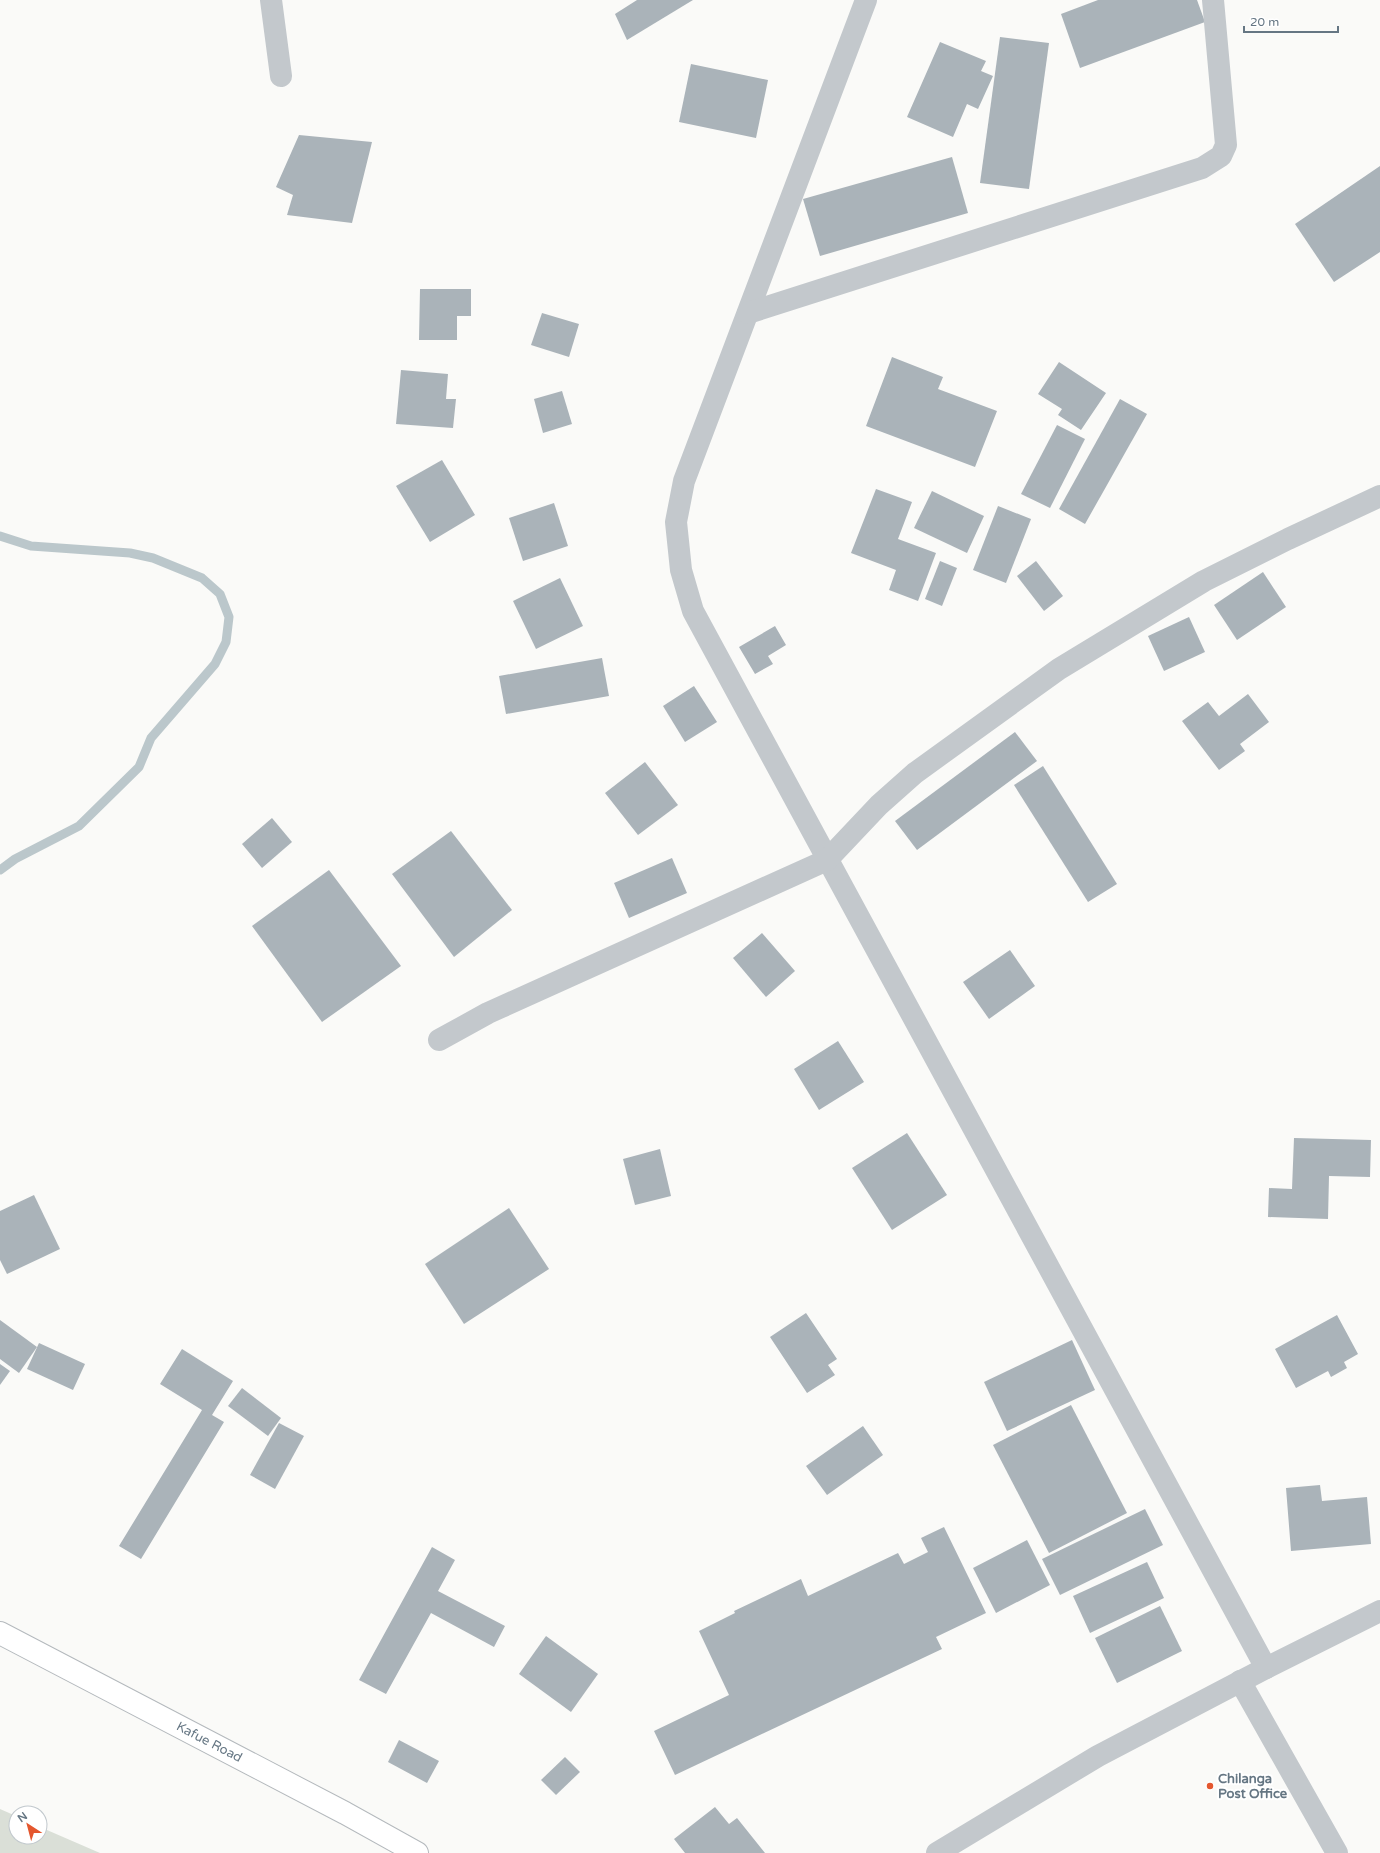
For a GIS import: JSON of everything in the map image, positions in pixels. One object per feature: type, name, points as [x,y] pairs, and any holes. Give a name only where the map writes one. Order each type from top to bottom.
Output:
[{"type":"highway","name":"Kafue Road","points":[[0,1633],[345,1812],[417,1853]]},
{"type":"street","points":[[271,0],[282,76]]},
{"type":"street","points":[[866,0],[684,480],[676,522],[681,570],[693,611],[1266,1668]]},
{"type":"street","points":[[748,313],[1202,168],[1221,156],[1226,145],[1213,0]]},
{"type":"street","points":[[439,1040],[488,1013],[827,860],[879,805],[915,773],[1059,669],[1204,581],[1288,539],[1380,496]]},
{"type":"street","points":[[937,1853],[1098,1756],[1240,1681],[1380,1611]]},
{"type":"street","points":[[1240,1681],[1336,1853]]},
{"type":"shaded area","points":[[0,1809],[8,1812],[8,1845],[48,1845],[48,1830],[100,1853],[0,1853]]},
{"type":"building","points":[[637,0],[693,0],[627,40],[615,14]]},
{"type":"building","points":[[1098,0],[1197,0],[1205,22],[1080,68],[1061,14]]},
{"type":"building","points":[[1000,37],[1049,43],[1029,189],[980,183]]},
{"type":"building","points":[[940,42],[986,61],[981,71],[993,76],[978,109],[967,104],[953,137],[907,117]]},
{"type":"building","points":[[691,64],[768,80],[756,138],[679,122]]},
{"type":"building","points":[[299,135],[372,142],[352,223],[287,215],[293,195],[276,187]]},
{"type":"building","points":[[952,157],[968,213],[820,256],[803,199]]},
{"type":"building","points":[[1380,166],[1380,252],[1334,282],[1295,224]]},
{"type":"building","points":[[420,289],[471,289],[471,316],[457,316],[457,340],[419,340]]},
{"type":"building","points":[[542,313],[579,324],[569,357],[531,345]]},
{"type":"building","points":[[892,357],[943,377],[938,389],[997,411],[975,467],[866,426]]},
{"type":"building","points":[[1059,362],[1106,393],[1081,430],[1058,415],[1062,409],[1038,394]]},
{"type":"building","points":[[401,370],[448,374],[446,399],[456,399],[453,428],[396,424]]},
{"type":"building","points":[[562,391],[572,424],[543,433],[534,399]]},
{"type":"building","points":[[1120,399],[1147,414],[1085,524],[1059,509]]},
{"type":"building","points":[[1057,425],[1085,439],[1050,508],[1021,494]]},
{"type":"building","points":[[442,460],[475,515],[430,542],[396,486]]},
{"type":"building","points":[[876,489],[912,502],[898,539],[936,553],[918,601],[889,590],[896,570],[851,553]]},
{"type":"building","points":[[932,491],[984,516],[967,553],[914,528]]},
{"type":"building","points":[[554,503],[568,546],[523,561],[509,518]]},
{"type":"building","points":[[998,506],[1031,519],[1006,583],[973,570]]},
{"type":"building","points":[[940,561],[957,568],[942,606],[925,599]]},
{"type":"building","points":[[1036,561],[1063,596],[1044,611],[1017,576]]},
{"type":"building","points":[[1263,572],[1286,607],[1237,640],[1214,605]]},
{"type":"building","points":[[560,578],[583,626],[536,649],[513,601]]},
{"type":"building","points":[[1189,617],[1205,652],[1164,671],[1148,636]]},
{"type":"building","points":[[775,626],[786,645],[768,656],[773,664],[755,674],[739,647]]},
{"type":"building","points":[[602,658],[609,696],[506,714],[499,676]]},
{"type":"building","points":[[694,686],[717,722],[685,742],[663,706]]},
{"type":"building","points":[[1248,694],[1269,722],[1240,744],[1245,751],[1219,770],[1182,721],[1208,702],[1219,716]]},
{"type":"building","points":[[1015,732],[1037,761],[917,850],[895,821]]},
{"type":"building","points":[[645,762],[678,805],[638,835],[605,793]]},
{"type":"building","points":[[1043,766],[1117,884],[1088,902],[1014,785]]},
{"type":"building","points":[[272,818],[292,842],[262,868],[242,844]]},
{"type":"building","points":[[451,831],[512,910],[454,957],[392,874]]},
{"type":"building","points":[[672,858],[687,893],[629,918],[614,883]]},
{"type":"building","points":[[329,870],[401,966],[322,1022],[252,926]]},
{"type":"building","points":[[762,933],[795,971],[766,997],[733,958]]},
{"type":"building","points":[[1010,950],[1035,986],[989,1019],[963,982]]},
{"type":"building","points":[[838,1041],[864,1082],[819,1110],[794,1069]]},
{"type":"building","points":[[907,1133],[947,1195],[892,1230],[852,1168]]},
{"type":"building","points":[[1294,1138],[1371,1140],[1370,1177],[1329,1176],[1328,1219],[1268,1217],[1269,1188],[1292,1189]]},
{"type":"building","points":[[660,1149],[671,1196],[635,1205],[623,1159]]},
{"type":"building","points":[[34,1195],[60,1249],[7,1274],[0,1260],[0,1211]]},
{"type":"building","points":[[509,1208],[549,1269],[464,1324],[425,1264]]},
{"type":"building","points":[[806,1313],[837,1359],[828,1365],[835,1375],[807,1393],[770,1337]]},
{"type":"building","points":[[1337,1315],[1358,1354],[1344,1362],[1347,1368],[1331,1377],[1328,1371],[1296,1388],[1275,1349]]},
{"type":"building","points":[[0,1320],[37,1347],[19,1373],[0,1359]]},
{"type":"building","points":[[1072,1340],[1095,1390],[1007,1431],[984,1382]]},
{"type":"building","points":[[39,1343],[85,1364],[73,1390],[27,1369]]},
{"type":"building","points":[[182,1349],[233,1381],[212,1415],[224,1422],[141,1559],[119,1546],[202,1410],[160,1384]]},
{"type":"building","points":[[0,1364],[10,1371],[0,1385]]},
{"type":"building","points":[[242,1388],[281,1418],[268,1436],[228,1406]]},
{"type":"building","points":[[1071,1405],[1127,1513],[1049,1553],[993,1445]]},
{"type":"building","points":[[279,1423],[304,1436],[275,1489],[250,1475]]},
{"type":"building","points":[[863,1426],[883,1455],[827,1495],[806,1466]]},
{"type":"building","points":[[1320,1485],[1322,1501],[1367,1497],[1371,1544],[1291,1551],[1286,1488]]},
{"type":"building","points":[[1145,1509],[1163,1545],[1060,1595],[1042,1559]]},
{"type":"building","points":[[944,1527],[986,1613],[936,1637],[942,1649],[675,1775],[654,1731],[729,1695],[699,1631],[735,1613],[734,1611],[801,1579],[808,1596],[898,1553],[904,1564],[928,1552],[921,1538]]},
{"type":"building","points":[[1027,1540],[1050,1585],[996,1613],[973,1568]]},
{"type":"building","points":[[432,1547],[455,1560],[438,1591],[505,1626],[494,1647],[431,1613],[386,1694],[359,1680]]},
{"type":"building","points":[[1147,1562],[1164,1598],[1090,1633],[1073,1596]]},
{"type":"building","points":[[1160,1606],[1182,1651],[1117,1683],[1095,1638]]},
{"type":"building","points":[[546,1636],[598,1674],[571,1712],[519,1674]]},
{"type":"building","points":[[399,1740],[439,1761],[427,1783],[388,1762]]},
{"type":"building","points":[[565,1757],[580,1772],[556,1795],[541,1780]]},
{"type":"building","points":[[715,1807],[729,1824],[737,1818],[765,1853],[685,1853],[674,1839]]},
{"type":"waterway","points":[[0,536],[31,546],[130,553],[153,558],[202,578],[220,594],[229,617],[226,642],[215,664],[151,738],[139,767],[79,826],[15,859],[0,870]]},
{"type":"place","name":"Chilanga Post Office","points":[[1210,1786]]}]
